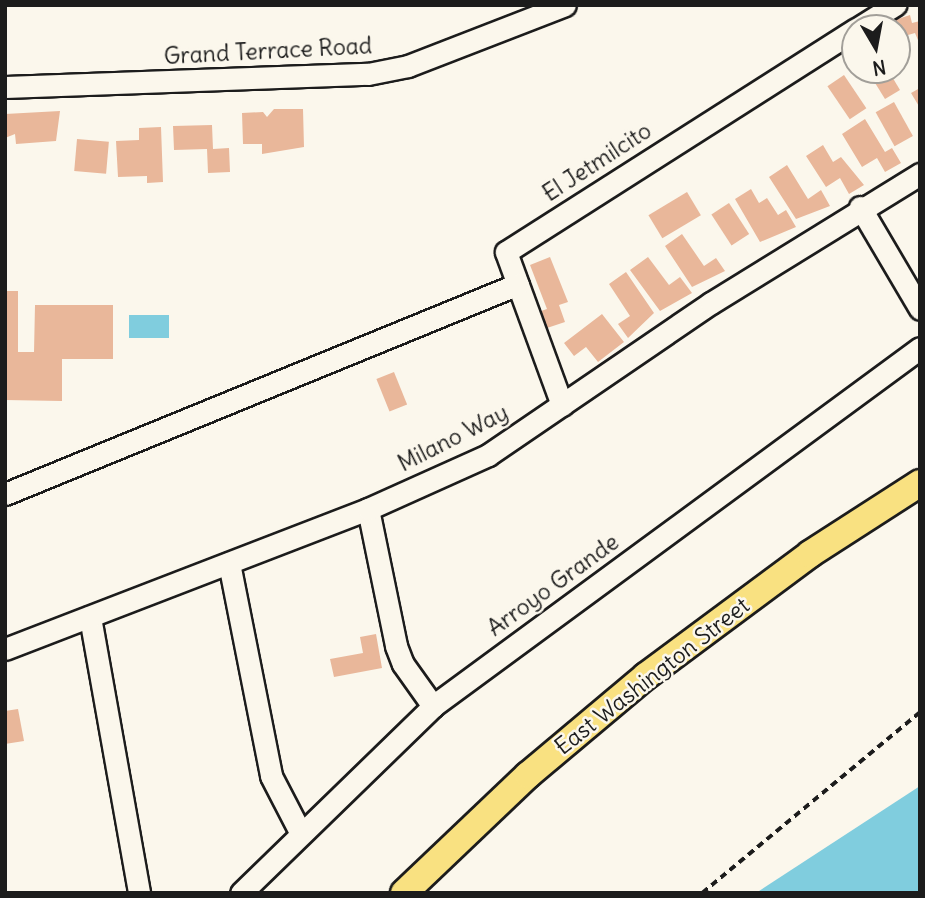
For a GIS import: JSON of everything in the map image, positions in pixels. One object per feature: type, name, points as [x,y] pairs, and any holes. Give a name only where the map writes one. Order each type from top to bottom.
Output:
[{"type":"main road","name":"East Washington Street","points":[[404,893],[528,775],[646,676],[810,554],[920,483]]},
{"type":"street","name":"Grand Terrace Road","points":[[5,87],[368,74],[408,65],[565,5]]},
{"type":"street","name":"El Jetmilcito","points":[[562,405],[506,252],[841,39]]},
{"type":"street","name":"Milano Way","points":[[5,649],[368,509],[488,455],[860,207],[920,174]]},
{"type":"street","points":[[860,207],[920,309]]},
{"type":"street","points":[[5,494],[518,284]]},
{"type":"street","name":"Arroyo Grande","points":[[242,893],[300,832],[433,706],[920,348]]},
{"type":"street","points":[[368,509],[396,646],[413,681],[433,706]]},
{"type":"street","points":[[229,563],[271,776],[300,832]]},
{"type":"street","points":[[90,617],[139,893]]},
{"type":"path","points":[[702,893],[920,712]]},
{"type":"water","points":[[129,315],[169,315],[169,338],[129,338]]},
{"type":"water","points":[[920,786],[920,893],[756,893]]},
{"type":"building","points":[[911,19],[912,23],[920,21],[920,45],[915,33],[911,34]]},
{"type":"building","points":[[841,77],[841,84],[850,84],[866,108],[850,119],[827,86]]},
{"type":"building","points":[[876,84],[896,84],[900,90],[885,99]]},
{"type":"building","points":[[920,88],[920,108],[911,93]]},
{"type":"building","points":[[894,102],[913,136],[895,146],[876,112]]},
{"type":"building","points":[[274,109],[303,109],[304,147],[262,154],[262,144],[243,144],[242,113],[263,112],[267,117]]},
{"type":"building","points":[[60,111],[56,141],[16,144],[15,134],[5,138],[5,114]]},
{"type":"building","points":[[865,119],[885,152],[892,148],[901,163],[885,172],[877,158],[862,167],[842,134]]},
{"type":"building","points":[[212,125],[213,149],[229,148],[230,172],[208,173],[207,149],[174,150],[173,126]]},
{"type":"building","points":[[161,127],[163,182],[147,183],[147,176],[118,177],[116,141],[139,140],[139,128]]},
{"type":"building","points":[[77,139],[109,142],[106,174],[74,171]]},
{"type":"building","points":[[823,145],[833,162],[841,157],[864,185],[849,194],[840,178],[826,187],[806,156]]},
{"type":"building","points":[[787,165],[808,199],[821,190],[830,206],[796,219],[769,177]]},
{"type":"building","points":[[751,189],[759,203],[767,198],[778,215],[786,210],[796,227],[760,242],[735,199]]},
{"type":"building","points":[[687,192],[701,215],[662,238],[648,215]]},
{"type":"building","points":[[729,203],[749,234],[732,245],[711,214]]},
{"type":"building","points":[[682,234],[704,266],[716,258],[725,271],[692,287],[665,246]]},
{"type":"building","points":[[550,257],[568,302],[559,305],[565,322],[547,328],[541,311],[547,309],[530,265]]},
{"type":"building","points":[[648,257],[669,285],[680,277],[692,293],[660,311],[630,270]]},
{"type":"building","points":[[626,272],[654,313],[628,338],[618,324],[630,316],[609,284]]},
{"type":"building","points":[[5,291],[18,291],[18,352],[34,352],[35,305],[113,305],[113,359],[62,359],[62,401],[5,400]]},
{"type":"building","points":[[602,314],[624,342],[598,362],[586,347],[574,356],[564,343]]},
{"type":"building","points":[[394,372],[407,404],[389,412],[376,379]]},
{"type":"building","points":[[376,634],[382,668],[334,677],[330,659],[363,653],[360,637]]},
{"type":"building","points":[[18,709],[24,741],[5,744],[5,711]]}]
